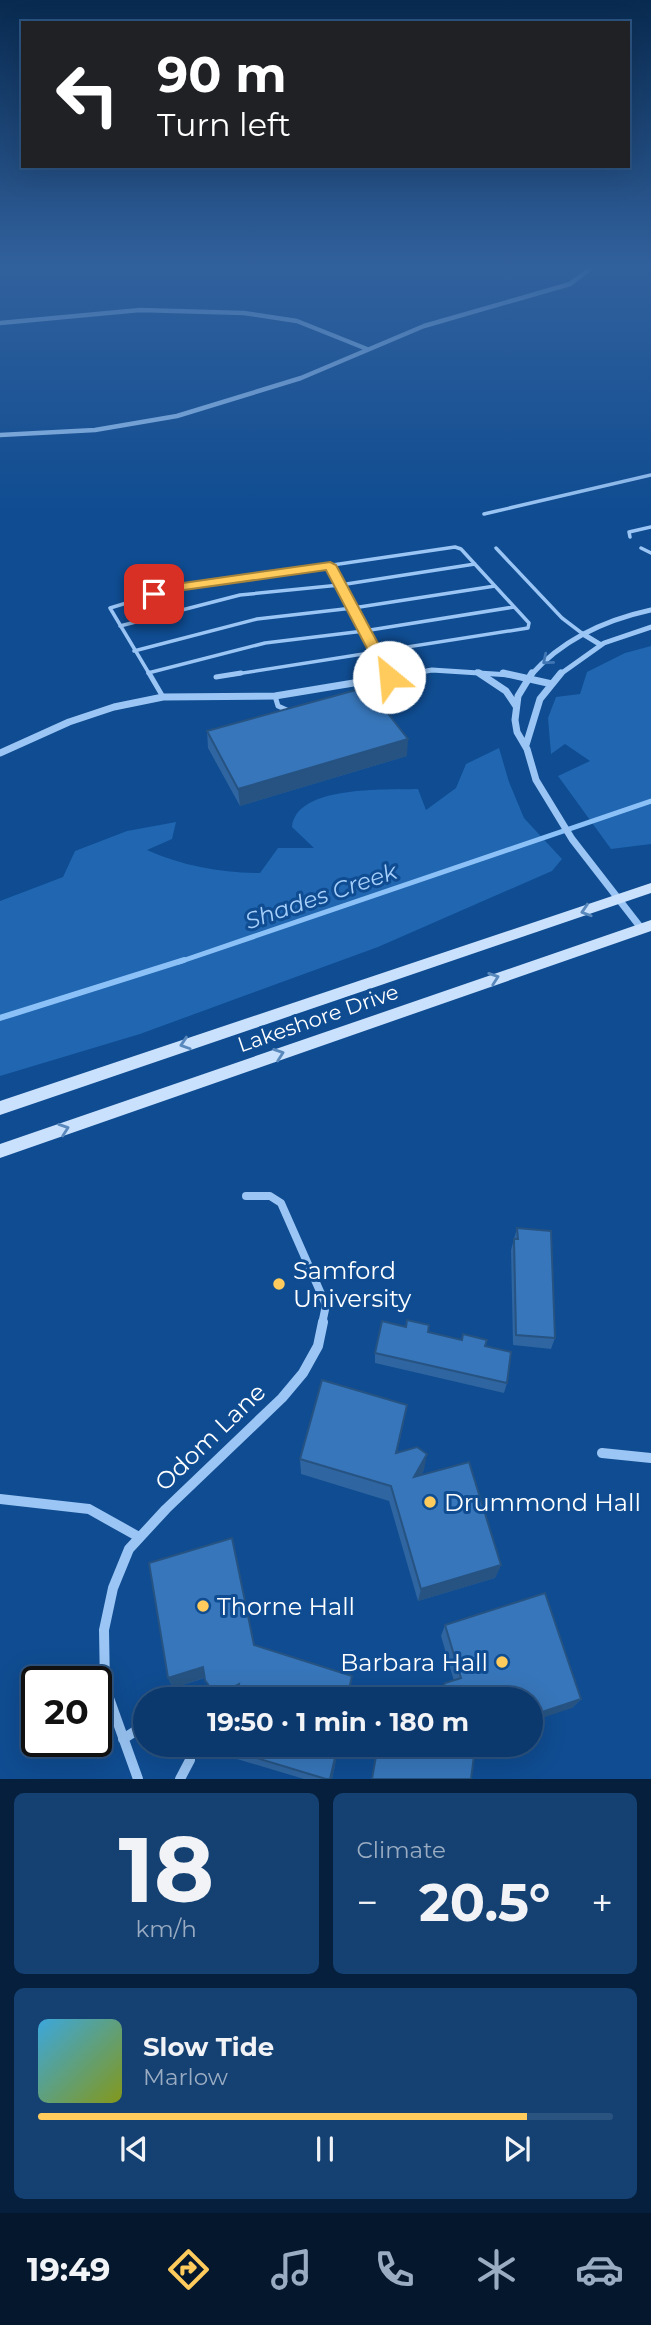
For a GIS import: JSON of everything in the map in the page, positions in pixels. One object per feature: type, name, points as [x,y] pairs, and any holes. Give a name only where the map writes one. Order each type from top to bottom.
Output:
[{"type":"main road","name":"Lakeshore Drive","points":[[0,1108],[651,888]]},
{"type":"main road","name":"Lakeshore Drive","points":[[0,1151],[646,926]]},
{"type":"street","points":[[0,435],[95,430],[159,420],[301,377],[367,349]]},
{"type":"street","points":[[646,926],[620,899],[553,810],[538,783],[526,745],[517,731],[516,706],[521,689],[547,659],[583,634],[609,621],[651,610]]},
{"type":"street","points":[[526,745],[540,698],[552,684],[601,645],[651,627]]},
{"type":"street","points":[[583,634],[601,645]]},
{"type":"street","points":[[0,753],[69,722],[114,707],[163,697],[322,693],[432,670],[473,670],[529,677],[552,684]]},
{"type":"street","points":[[473,670],[498,684],[516,706]]},
{"type":"street","name":"Odom Lane","points":[[138,1779],[106,1687],[104,1630],[113,1588],[129,1549],[139,1537],[282,1398],[303,1373],[318,1346],[326,1305],[281,1203],[270,1196],[246,1196]]},
{"type":"street","points":[[601,1453],[651,1458]]},
{"type":"street","points":[[0,1499],[89,1509],[139,1537]]},
{"type":"street","points":[[123,1739],[133,1733]]},
{"type":"street","points":[[180,1779],[190,1757]]},
{"type":"lane","points":[[484,514],[651,475]]},
{"type":"lane","points":[[630,537],[629,532],[651,527]]},
{"type":"lane","points":[[163,697],[111,607],[176,588],[454,547],[461,549],[529,623],[528,628],[216,677]]},
{"type":"lane","points":[[496,548],[562,618],[583,634]]},
{"type":"lane","points":[[641,548],[651,553]]},
{"type":"lane","points":[[330,565],[389,677]]},
{"type":"lane","points":[[120,626],[240,595],[340,585],[475,565]]},
{"type":"lane","points":[[134,651],[257,619],[353,608],[495,586]]},
{"type":"lane","points":[[148,673],[265,643],[364,631],[514,607]]},
{"type":"lane","points":[[275,696],[278,706],[295,712]]},
{"type":"shaded area","points":[[651,646],[651,844],[611,849],[558,776],[590,761],[565,744],[551,754],[548,718],[556,697],[580,694],[587,672],[625,653]]},
{"type":"shaded area","points":[[499,748],[524,818],[562,859],[552,871],[378,947],[140,1034],[0,1076],[0,901],[63,877],[75,851],[127,831],[176,822],[172,839],[147,850],[202,867],[260,873],[278,848],[314,848],[292,827],[297,813],[309,803],[325,797],[365,790],[418,789],[426,810],[456,788],[466,764]]},
{"type":"building","points":[[367,687],[408,739],[238,789],[207,731]]},
{"type":"building","points":[[517,1228],[551,1231],[555,1338],[516,1335],[514,1239],[518,1239]]},
{"type":"building","points":[[407,1320],[429,1325],[428,1332],[462,1340],[463,1334],[487,1340],[485,1346],[511,1352],[507,1383],[375,1353],[382,1321],[406,1327]]},
{"type":"building","name":"Drummond Hall","points":[[322,1380],[407,1405],[396,1453],[417,1447],[427,1454],[414,1477],[469,1462],[501,1565],[421,1589],[391,1486],[300,1459]]},
{"type":"building","name":"Thorne Hall","points":[[232,1538],[254,1645],[352,1676],[350,1687],[238,1687],[239,1684],[233,1687],[210,1687],[205,1680],[203,1667],[168,1678],[149,1563]]},
{"type":"building","name":"Barbara Hall","points":[[545,1593],[581,1699],[543,1712],[543,1687],[442,1687],[445,1683],[461,1678],[445,1625]]},
{"type":"building","points":[[253,1757],[335,1757],[330,1779]]},
{"type":"building","points":[[376,1757],[474,1757],[471,1779],[372,1779]]},
{"type":"waterway","name":"Shades Creek","points":[[179,962],[651,801]]},
{"type":"waterway","name":"Shades Creek","points":[[0,1018],[184,960]]},
{"type":"place","name":"Samford University","points":[[279,1284]]},
{"type":"place","name":"Drummond Hall","points":[[430,1502]]},
{"type":"place","name":"Thorne Hall","points":[[203,1606]]},
{"type":"place","name":"Barbara Hall","points":[[502,1662]]},
{"type":"route","points":[[154,594],[176,588],[330,565],[389,677]]}]
